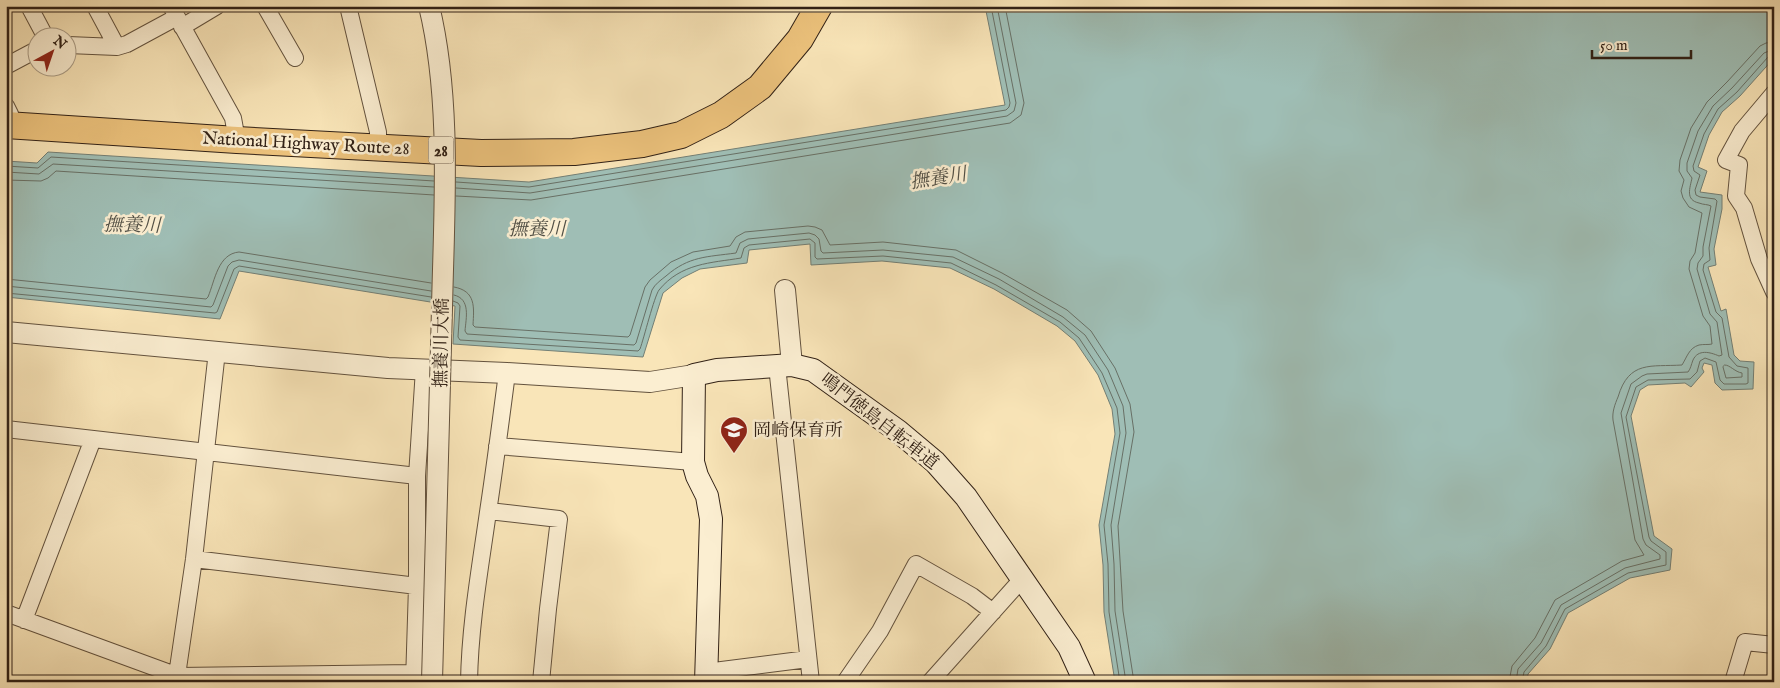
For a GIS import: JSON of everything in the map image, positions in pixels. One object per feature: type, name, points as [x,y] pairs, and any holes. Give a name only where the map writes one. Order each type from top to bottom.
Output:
[{"type":"highway","name":"National Highway Route 28","points":[[9,119],[237,140],[378,146],[481,153],[574,152],[642,144],[681,135],[721,115],[760,87],[800,39],[819,6]]},
{"type":"main road","name":"鳴門徳島自転車道","points":[[694,375],[717,370],[785,365],[813,370],[898,431],[935,462],[966,496],[1069,647],[1081,680]]},
{"type":"main road","points":[[694,375],[693,462],[697,476],[707,496],[711,519],[706,677]]},
{"type":"street","points":[[29,6],[41,28]]},
{"type":"street","points":[[95,6],[117,47]]},
{"type":"street","points":[[78,45],[117,47],[127,44],[177,17],[217,6]]},
{"type":"street","points":[[265,6],[295,58]]},
{"type":"street","points":[[348,6],[378,132],[378,146]]},
{"type":"street","name":"撫養川大橋","points":[[429,6],[441,88],[445,176],[432,682]]},
{"type":"street","points":[[177,17],[233,118],[237,140]]},
{"type":"street","points":[[6,66],[28,54]]},
{"type":"street","points":[[1774,93],[1742,131],[1726,160],[1739,165],[1736,196],[1744,208],[1759,259],[1774,292]]},
{"type":"street","points":[[785,290],[785,365],[811,682]]},
{"type":"street","points":[[6,332],[388,368],[650,382],[694,375]]},
{"type":"street","points":[[177,679],[194,559],[217,351]]},
{"type":"street","points":[[6,613],[177,679],[414,677],[417,586],[417,476],[424,369]]},
{"type":"street","points":[[469,682],[474,599],[507,373]]},
{"type":"street","points":[[6,429],[417,476]]},
{"type":"street","points":[[24,620],[93,439]]},
{"type":"street","points":[[497,446],[693,462]]},
{"type":"street","points":[[488,511],[559,519],[548,609],[542,682]]},
{"type":"street","points":[[194,559],[417,586]]},
{"type":"street","points":[[845,682],[880,631],[916,564],[972,596],[993,612]]},
{"type":"street","points":[[930,682],[1022,579]]},
{"type":"street","points":[[1733,682],[1745,642],[1774,645]]},
{"type":"street","points":[[706,677],[808,659]]},
{"type":"water","name":"撫養川","points":[[985,6],[1774,6],[1774,58],[1740,96],[1722,112],[1709,135],[1698,167],[1707,171],[1700,192],[1722,195],[1722,209],[1714,249],[1716,265],[1708,267],[1721,311],[1726,309],[1734,355],[1740,361],[1754,362],[1753,389],[1722,390],[1715,383],[1712,365],[1704,363],[1702,368],[1704,372],[1691,387],[1685,383],[1648,385],[1640,390],[1631,416],[1654,536],[1672,549],[1670,570],[1630,578],[1568,613],[1550,649],[1528,674],[1527,682],[1115,682],[1104,612],[1103,565],[1099,525],[1115,434],[1112,409],[1098,375],[1075,341],[1057,326],[994,289],[950,268],[882,261],[811,265],[810,244],[749,250],[747,263],[700,269],[682,278],[663,293],[643,357],[453,344],[455,306],[239,271],[220,319],[6,297],[6,161],[37,163],[48,152],[529,182],[1005,105]]},
{"type":"place","name":"岡崎保育所","points":[[734,454]]}]
